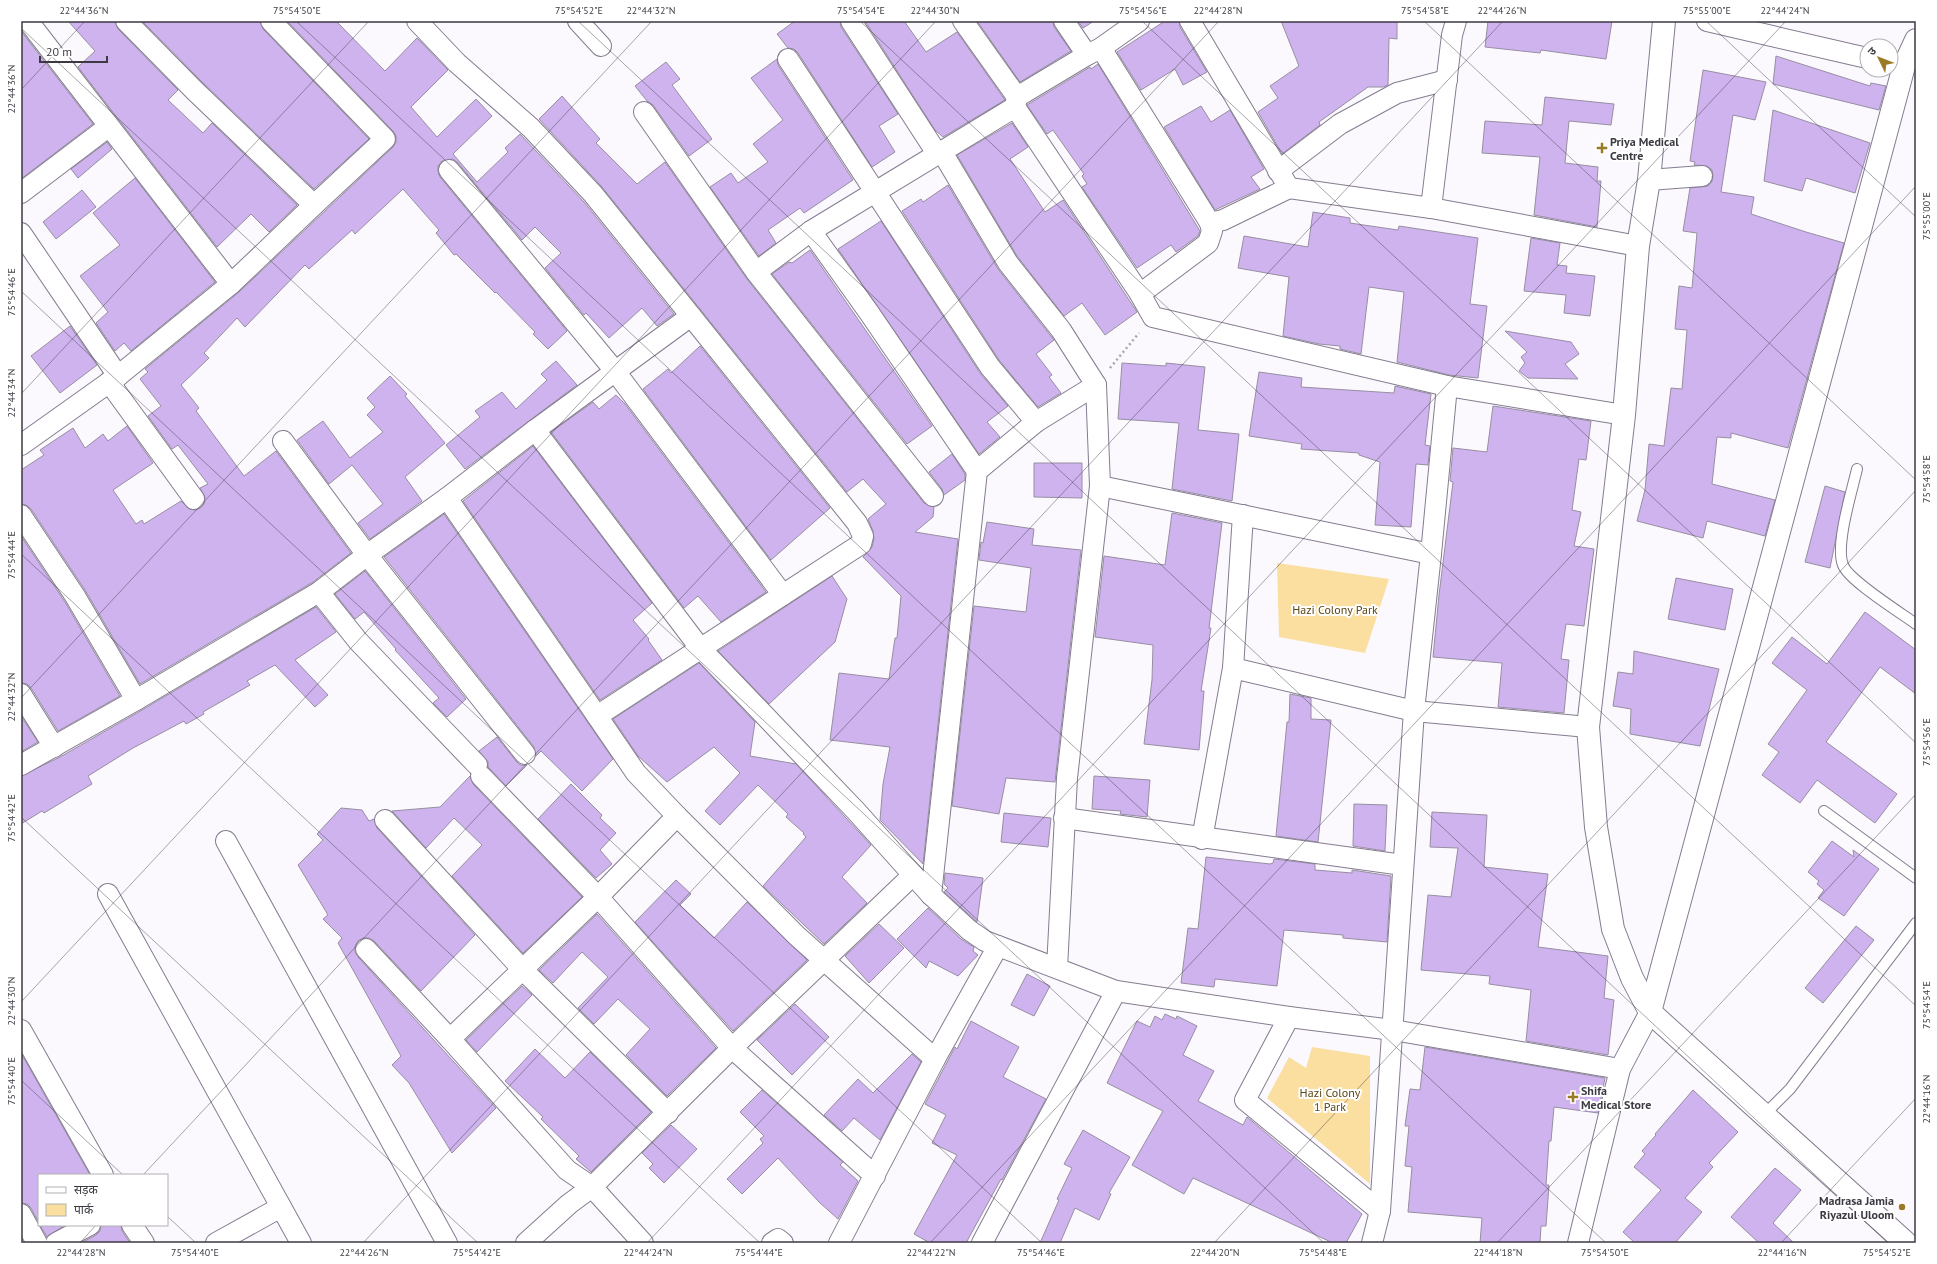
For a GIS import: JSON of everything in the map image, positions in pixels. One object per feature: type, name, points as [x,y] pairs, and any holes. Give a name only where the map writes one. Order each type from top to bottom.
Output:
[{"type":"main road","points":[[1664,21],[1649,180],[1638,246],[1624,414],[1588,727],[1596,827],[1613,929],[1632,978],[1650,1012],[1906,1243]]},
{"type":"main road","points":[[1899,62],[1916,40]]},
{"type":"main road","points":[[1650,1012],[1894,78]]},
{"type":"street","points":[[28,21],[108,127],[231,284]]},
{"type":"street","points":[[126,21],[194,90],[314,205]]},
{"type":"street","points":[[21,445],[113,379],[231,284],[385,139],[271,21]]},
{"type":"street","points":[[417,21],[457,63],[531,128],[593,194],[857,523],[864,536],[861,544],[597,716]]},
{"type":"street","points":[[578,21],[601,46]]},
{"type":"street","points":[[851,21],[940,154],[1008,263],[1061,330],[1096,385],[1100,486],[1064,818],[1057,968]]},
{"type":"street","points":[[963,21],[1140,294],[1153,317],[1446,386],[1624,414]]},
{"type":"street","points":[[1064,21],[1094,51],[1210,223],[1212,231],[1208,243],[1140,294]]},
{"type":"street","points":[[756,272],[811,231],[940,154],[1139,21]]},
{"type":"street","points":[[1190,21],[1289,188]]},
{"type":"street","points":[[1431,208],[1452,35],[1456,21]]},
{"type":"street","points":[[1707,21],[1859,56]]},
{"type":"street","points":[[788,59],[990,367],[1036,422]]},
{"type":"street","points":[[1278,171],[1340,124],[1397,93],[1447,80]]},
{"type":"street","points":[[644,112],[756,272],[933,496]]},
{"type":"street","points":[[21,193],[108,127]]},
{"type":"street","points":[[449,170],[615,371],[783,595]]},
{"type":"street","points":[[1649,180],[1702,176]]},
{"type":"street","points":[[1210,223],[1223,220],[1289,188],[1431,208],[1638,246]]},
{"type":"street","points":[[811,231],[870,314],[977,471],[931,895]]},
{"type":"street","points":[[21,233],[113,379],[194,498]]},
{"type":"street","points":[[21,765],[136,700],[319,592],[367,555],[447,498],[535,430],[692,316]]},
{"type":"street","points":[[977,471],[1036,422],[1096,385]]},
{"type":"street","points":[[1372,1243],[1380,1211],[1414,711],[1432,554],[1446,386]]},
{"type":"street","points":[[535,430],[700,648],[856,811],[931,895],[969,930],[985,941],[1116,991],[1289,1017],[1393,1030],[1620,1069]]},
{"type":"street","points":[[283,441],[367,555],[525,754]]},
{"type":"street","points":[[1100,486],[1432,554]]},
{"type":"street","points":[[447,498],[636,773],[677,816],[824,960],[935,1059]]},
{"type":"street","points":[[21,515],[75,596],[136,700]]},
{"type":"street","points":[[1202,839],[1233,668],[1243,515]]},
{"type":"street","points":[[319,592],[358,641],[598,897],[732,1048],[875,1176]]},
{"type":"street","points":[[1233,668],[1414,711],[1588,727]]},
{"type":"street","points":[[21,694],[54,747]]},
{"type":"street","points":[[450,1039],[598,897],[677,816]]},
{"type":"street","points":[[1064,818],[1202,839],[1404,866]]},
{"type":"street","points":[[385,820],[523,970],[668,1113]]},
{"type":"street","points":[[226,841],[447,1243]]},
{"type":"street","points":[[526,1243],[569,1204],[592,1187],[732,1048],[913,875]]},
{"type":"street","points":[[108,894],[301,1243]]},
{"type":"street","points":[[839,1243],[935,1059],[998,946]]},
{"type":"street","points":[[366,949],[450,1039],[567,1170],[592,1187],[643,1243]]},
{"type":"street","points":[[982,1243],[1116,991]]},
{"type":"street","points":[[1578,1243],[1620,1069],[1650,1012]]},
{"type":"street","points":[[1289,1017],[1245,1100],[1380,1211]]},
{"type":"street","points":[[21,1030],[102,1174]]},
{"type":"street","points":[[216,1243],[281,1207]]},
{"type":"street","points":[[21,1214],[38,1243]]},
{"type":"street","points":[[56,1243],[88,1226]]},
{"type":"street","points":[[133,1226],[144,1243]]},
{"type":"street","points":[[772,1243],[778,1239],[783,1243]]},
{"type":"lane","points":[[1857,469],[1841,541],[1843,565],[1855,580],[1916,624]]},
{"type":"lane","points":[[1824,811],[1916,878]]},
{"type":"lane","points":[[1764,1116],[1790,1089],[1916,923]]},
{"type":"path","points":[[1096,385],[1153,317]]},
{"type":"green space","name":"Hazi Colony Park","points":[[1277,563],[1389,579],[1365,653],[1279,637]]},
{"type":"green space","name":"Hazi Colony 1 Park","points":[[1312,1047],[1370,1056],[1370,1184],[1267,1098],[1289,1057],[1306,1068]]},
{"type":"building","points":[[68,21],[115,21],[118,29],[178,90],[168,100],[203,133],[212,123],[297,205],[269,232],[251,214],[217,247],[78,67],[95,51]]},
{"type":"building","points":[[142,21],[260,21],[263,29],[369,139],[314,189],[202,82]]},
{"type":"building","points":[[287,21],[336,21],[385,71],[417,38],[448,70],[411,107],[437,137],[476,99],[492,116],[453,154],[477,182],[508,152],[505,148],[520,134],[584,202],[674,314],[657,326],[642,308],[609,338],[586,313],[584,315],[545,268],[561,253],[535,227],[522,240],[458,163],[453,159],[442,161],[438,166],[440,177],[567,331],[548,349],[533,334],[535,332],[496,292],[495,293],[456,254],[454,255],[436,233],[439,230],[403,189],[355,234],[352,230],[309,269],[305,265],[245,327],[237,318],[204,353],[209,358],[181,385],[199,408],[196,411],[244,476],[276,451],[351,553],[313,582],[140,684],[85,590],[31,509],[26,505],[21,504],[21,470],[44,455],[40,450],[73,428],[85,448],[103,434],[108,441],[127,426],[153,463],[113,490],[136,524],[142,520],[144,524],[181,501],[189,509],[195,510],[204,504],[205,497],[200,488],[208,484],[178,445],[172,449],[148,416],[161,406],[140,379],[148,372],[145,369],[239,292],[393,147],[396,142],[396,136],[393,131]]},
{"type":"building","points":[[795,21],[840,21],[841,27],[898,114],[879,126],[895,152],[872,167],[798,53],[794,49],[788,48],[777,34]]},
{"type":"building","points":[[865,21],[904,21],[926,52],[957,32],[1005,100],[943,137],[935,130]]},
{"type":"building","points":[[977,21],[1053,21],[1054,27],[1071,51],[1020,82]]},
{"type":"building","points":[[1078,21],[1094,21],[1083,28]]},
{"type":"building","points":[[1165,21],[1179,21],[1180,27],[1207,72],[1183,85],[1175,69],[1141,90],[1117,52]]},
{"type":"building","points":[[1281,21],[1397,21],[1397,39],[1389,38],[1388,85],[1383,87],[1368,87],[1319,122],[1320,125],[1282,154],[1258,112],[1278,98],[1270,86],[1299,66]]},
{"type":"building","points":[[1488,21],[1612,21],[1606,59],[1541,50],[1540,53],[1485,47]]},
{"type":"building","points":[[21,31],[93,124],[21,179]]},
{"type":"building","points":[[1776,56],[1870,86],[1871,83],[1886,86],[1879,110],[1773,84]]},
{"type":"building","points":[[777,59],[778,65],[853,180],[804,213],[800,208],[768,230],[776,243],[759,256],[710,187],[731,173],[738,183],[768,162],[753,144],[783,120],[751,78]]},
{"type":"building","points":[[666,62],[680,79],[672,85],[712,139],[689,156],[653,105],[647,101],[635,86]]},
{"type":"building","points":[[1098,64],[1200,231],[1198,236],[1176,252],[1171,245],[1137,268],[1082,187],[1087,184],[1082,176],[1084,174],[1053,130],[1047,134],[1027,105],[1090,67],[1091,69]]},
{"type":"building","points":[[1703,70],[1766,82],[1755,120],[1733,115],[1721,192],[1754,197],[1751,214],[1844,243],[1788,448],[1731,433],[1731,438],[1717,437],[1712,484],[1775,500],[1765,536],[1707,521],[1703,538],[1637,521],[1645,490],[1649,444],[1664,446],[1671,388],[1682,389],[1687,330],[1675,329],[1679,286],[1692,288],[1697,233],[1683,231],[1690,188],[1708,186],[1712,181],[1713,176],[1712,170],[1707,166],[1694,165],[1695,162],[1690,161]]},
{"type":"building","points":[[562,96],[600,139],[596,143],[637,184],[665,162],[747,279],[924,503],[934,507],[933,517],[915,532],[958,539],[923,864],[880,820],[883,784],[890,747],[830,740],[839,673],[889,679],[895,638],[897,638],[901,596],[863,557],[872,547],[874,539],[873,531],[868,519],[886,504],[863,479],[847,492],[602,187],[539,119]]},
{"type":"building","points":[[1545,97],[1614,104],[1611,125],[1569,121],[1565,163],[1598,167],[1597,181],[1601,181],[1597,227],[1534,215],[1540,157],[1482,153],[1485,121],[1542,125]]},
{"type":"building","points":[[1201,106],[1211,122],[1230,110],[1264,169],[1251,177],[1260,189],[1215,210],[1164,127]]},
{"type":"building","points":[[1773,110],[1870,143],[1855,193],[1806,178],[1802,191],[1764,181]]},
{"type":"building","points":[[1012,123],[1028,147],[1010,159],[1045,212],[1063,200],[1137,312],[1105,335],[1082,303],[1064,316],[1017,256],[957,155]]},
{"type":"building","points":[[107,142],[112,149],[78,178],[71,169]]},
{"type":"building","points":[[135,178],[215,282],[131,351],[124,343],[115,351],[96,323],[108,312],[80,276],[120,245],[93,213]]},
{"type":"building","points":[[948,185],[998,269],[1054,340],[1036,354],[1052,375],[1049,377],[1061,393],[1038,407],[999,360],[902,211],[921,199],[923,202]]},
{"type":"building","points":[[82,190],[96,207],[56,239],[43,222]]},
{"type":"building","points":[[1313,212],[1350,218],[1350,223],[1398,230],[1399,226],[1478,238],[1470,304],[1487,306],[1478,378],[1449,375],[1397,362],[1404,292],[1369,287],[1361,354],[1340,349],[1340,346],[1319,344],[1283,336],[1289,277],[1238,268],[1244,236],[1308,247]]},
{"type":"building","points":[[881,221],[980,373],[1008,406],[987,422],[1000,437],[979,454],[838,249]]},
{"type":"building","points":[[1531,238],[1560,243],[1557,265],[1567,266],[1566,273],[1595,276],[1590,316],[1564,313],[1566,295],[1524,291]]},
{"type":"building","points":[[810,250],[932,426],[907,444],[772,274],[789,262],[792,263]]},
{"type":"building","points":[[70,326],[97,365],[60,393],[31,356]]},
{"type":"building","points":[[1505,331],[1571,342],[1579,354],[1565,364],[1578,379],[1528,378],[1519,371],[1525,363],[1521,357],[1527,352]]},
{"type":"building","points":[[700,346],[830,508],[771,560],[643,389],[668,369],[671,373]]},
{"type":"building","points":[[556,361],[577,385],[465,469],[446,445],[480,417],[475,411],[502,392],[516,409],[547,380],[541,374]]},
{"type":"building","points":[[1122,363],[1166,366],[1166,363],[1205,367],[1198,430],[1239,434],[1232,501],[1172,489],[1179,423],[1118,419]]},
{"type":"building","points":[[1259,372],[1302,378],[1301,387],[1394,393],[1395,386],[1431,394],[1425,445],[1430,446],[1428,465],[1416,464],[1411,527],[1375,525],[1380,462],[1359,455],[1359,453],[1301,449],[1302,444],[1249,436]]},
{"type":"building","points":[[390,376],[407,394],[405,396],[445,443],[405,477],[422,501],[370,539],[358,523],[383,504],[352,465],[329,484],[297,440],[323,421],[350,458],[383,432],[367,415],[375,407],[367,398]]},
{"type":"building","points":[[616,395],[625,404],[766,592],[721,622],[698,596],[684,608],[551,432],[593,402],[599,409]]},
{"type":"building","points":[[1493,406],[1591,421],[1586,460],[1579,459],[1572,510],[1581,512],[1574,546],[1594,549],[1584,626],[1566,624],[1561,659],[1569,660],[1564,713],[1498,707],[1502,663],[1433,657],[1453,482],[1450,481],[1453,448],[1487,452]]},
{"type":"building","points":[[533,446],[652,603],[633,620],[649,639],[648,640],[662,660],[600,700],[463,501]]},
{"type":"building","points":[[952,454],[965,474],[965,480],[944,495],[942,489],[929,472]]},
{"type":"building","points":[[1034,463],[1082,463],[1082,498],[1034,497]]},
{"type":"building","points":[[1825,486],[1845,492],[1830,568],[1805,562]]},
{"type":"building","points":[[1172,513],[1222,523],[1209,628],[1211,628],[1201,691],[1204,691],[1199,750],[1144,744],[1152,680],[1153,645],[1095,637],[1104,556],[1165,565]]},
{"type":"building","points":[[444,514],[613,759],[582,791],[541,751],[536,756],[534,747],[384,557]]},
{"type":"building","points":[[987,522],[1034,529],[1032,545],[1081,550],[1055,782],[1006,778],[999,814],[952,806],[974,606],[1026,612],[1031,568],[979,560],[981,542],[983,543]]},
{"type":"building","points":[[21,536],[65,602],[120,696],[58,731],[31,688],[27,684],[21,683]]},
{"type":"building","points":[[365,571],[466,699],[447,717],[433,703],[439,698],[395,650],[396,649],[364,612],[355,619],[335,594]]},
{"type":"building","points":[[832,576],[847,599],[835,642],[769,704],[718,651]]},
{"type":"building","points":[[1676,578],[1733,589],[1725,630],[1668,619]]},
{"type":"building","points":[[316,607],[336,632],[295,660],[328,695],[315,707],[275,665],[247,681],[250,685],[203,712],[204,714],[186,724],[184,721],[133,748],[88,776],[92,784],[44,813],[42,811],[21,824],[21,776],[60,757]]},
{"type":"building","points":[[1865,612],[1916,650],[1916,694],[1880,667],[1826,742],[1897,794],[1875,823],[1817,780],[1800,803],[1762,775],[1779,752],[1768,744],[1807,690],[1772,663],[1792,637],[1827,664]]},
{"type":"building","points":[[1634,651],[1719,669],[1700,746],[1630,734],[1631,709],[1613,706],[1618,672],[1633,674]]},
{"type":"building","points":[[699,663],[755,722],[750,756],[796,764],[871,845],[842,877],[867,903],[824,944],[763,886],[806,837],[803,834],[804,833],[786,817],[788,814],[758,785],[720,825],[705,811],[740,773],[714,747],[667,782],[638,756],[613,719]]},
{"type":"building","points":[[1290,694],[1311,698],[1311,719],[1331,720],[1318,842],[1276,836],[1287,722],[1289,722]]},
{"type":"building","points":[[21,716],[38,742],[21,752]]},
{"type":"building","points":[[497,737],[520,765],[527,765],[506,786],[488,767],[488,762],[479,751]]},
{"type":"building","points":[[470,776],[473,784],[582,897],[523,953],[452,876],[482,845],[454,818],[426,848],[392,811],[440,807]]},
{"type":"building","points":[[1094,776],[1150,780],[1147,817],[1120,814],[1121,811],[1092,809]]},
{"type":"building","points":[[571,784],[602,815],[600,818],[616,833],[600,850],[612,864],[596,878],[538,819]]},
{"type":"building","points":[[1354,804],[1387,805],[1385,851],[1353,846]]},
{"type":"building","points":[[341,808],[362,810],[369,821],[374,819],[377,828],[475,935],[421,991],[374,941],[369,938],[363,938],[358,941],[355,946],[355,952],[358,957],[496,1108],[452,1153],[409,1083],[392,1065],[401,1056],[338,943],[342,938],[323,919],[328,915],[298,865],[323,840],[317,834]]},
{"type":"building","points":[[1432,812],[1487,815],[1484,867],[1548,874],[1538,947],[1608,956],[1604,998],[1614,1000],[1608,1055],[1526,1041],[1531,990],[1489,984],[1490,976],[1421,970],[1428,895],[1451,897],[1458,848],[1430,847]]},
{"type":"building","points":[[1004,813],[1051,818],[1048,847],[1001,842]]},
{"type":"building","points":[[1832,841],[1854,857],[1853,850],[1879,869],[1844,916],[1818,898],[1824,890],[1817,884],[1819,881],[1808,872]]},
{"type":"building","points":[[1206,857],[1270,864],[1273,863],[1274,859],[1315,864],[1315,870],[1352,873],[1352,870],[1391,876],[1387,942],[1343,938],[1343,935],[1284,930],[1277,986],[1215,979],[1214,987],[1181,983],[1188,928],[1198,929]]},
{"type":"building","points":[[945,873],[983,878],[977,922],[944,892],[948,888],[944,884]]},
{"type":"building","points":[[676,880],[691,894],[680,905],[714,938],[747,902],[807,960],[733,1031],[635,922]]},
{"type":"building","points":[[928,908],[961,939],[974,947],[973,951],[978,955],[958,976],[929,961],[926,968],[897,939]]},
{"type":"building","points":[[597,914],[716,1048],[667,1096],[626,1055],[650,1029],[618,999],[594,1024],[578,1008],[608,977],[582,952],[553,983],[539,970]]},
{"type":"building","points":[[879,924],[904,948],[869,983],[845,956]]},
{"type":"building","points":[[1856,926],[1874,940],[1823,1003],[1805,988]]},
{"type":"building","points":[[1027,974],[1050,986],[1034,1016],[1011,1005]]},
{"type":"building","points":[[522,986],[532,995],[477,1052],[466,1040]]},
{"type":"building","points":[[795,1004],[829,1037],[792,1075],[757,1040]]},
{"type":"building","points":[[1165,1014],[1176,1019],[1177,1016],[1197,1026],[1183,1055],[1214,1071],[1198,1101],[1243,1125],[1247,1117],[1362,1214],[1346,1243],[1333,1243],[1193,1178],[1184,1194],[1132,1165],[1163,1111],[1107,1083],[1137,1021],[1150,1027],[1155,1016],[1162,1020]]},
{"type":"building","points":[[971,1021],[1019,1047],[1003,1077],[1046,1099],[966,1243],[930,1243],[914,1234],[957,1155],[932,1143],[946,1115],[925,1104],[955,1047],[957,1049]]},
{"type":"building","points":[[1425,1047],[1605,1078],[1598,1113],[1554,1107],[1551,1141],[1549,1141],[1546,1185],[1549,1185],[1546,1226],[1541,1226],[1540,1243],[1480,1243],[1482,1218],[1408,1212],[1412,1167],[1405,1166],[1409,1126],[1405,1126],[1410,1089],[1420,1090]]},
{"type":"building","points":[[535,1049],[565,1078],[590,1052],[651,1112],[591,1172],[576,1159],[579,1156],[541,1119],[543,1117],[505,1081]]},
{"type":"building","points":[[21,1053],[89,1174],[38,1174],[38,1221],[31,1208],[27,1204],[21,1203]]},
{"type":"building","points":[[912,1054],[921,1062],[880,1140],[854,1118],[842,1131],[824,1115],[858,1079],[873,1093]]},
{"type":"building","points":[[762,1090],[843,1162],[840,1165],[858,1181],[838,1219],[819,1202],[778,1158],[742,1194],[727,1179],[763,1143],[760,1139],[764,1136],[740,1112]]},
{"type":"building","points":[[1693,1090],[1738,1132],[1709,1163],[1713,1167],[1685,1198],[1702,1212],[1675,1243],[1635,1243],[1623,1232],[1661,1190],[1634,1167],[1645,1154],[1642,1151],[1656,1135],[1655,1134]]},
{"type":"building","points":[[671,1125],[697,1149],[664,1183],[649,1168],[653,1164],[642,1153]]},
{"type":"building","points":[[1083,1130],[1130,1157],[1109,1193],[1111,1194],[1099,1220],[1075,1208],[1060,1243],[1040,1243],[1059,1200],[1057,1199],[1072,1168],[1064,1164]]},
{"type":"building","points":[[1775,1168],[1801,1190],[1773,1223],[1794,1243],[1759,1243],[1731,1217]]},
{"type":"building","points":[[41,1226],[64,1226],[47,1237]]},
{"type":"building","points":[[101,1226],[121,1226],[122,1231],[130,1243],[81,1243],[96,1235],[100,1231]]},
{"type":"place","name":"Priya Medical Centre","points":[[1602,148]]},
{"type":"place","name":"Shifa Medical Store","points":[[1573,1097]]},
{"type":"place","name":"Madrasa Jamia Riyazul Uloom","points":[[1902,1207]]}]
